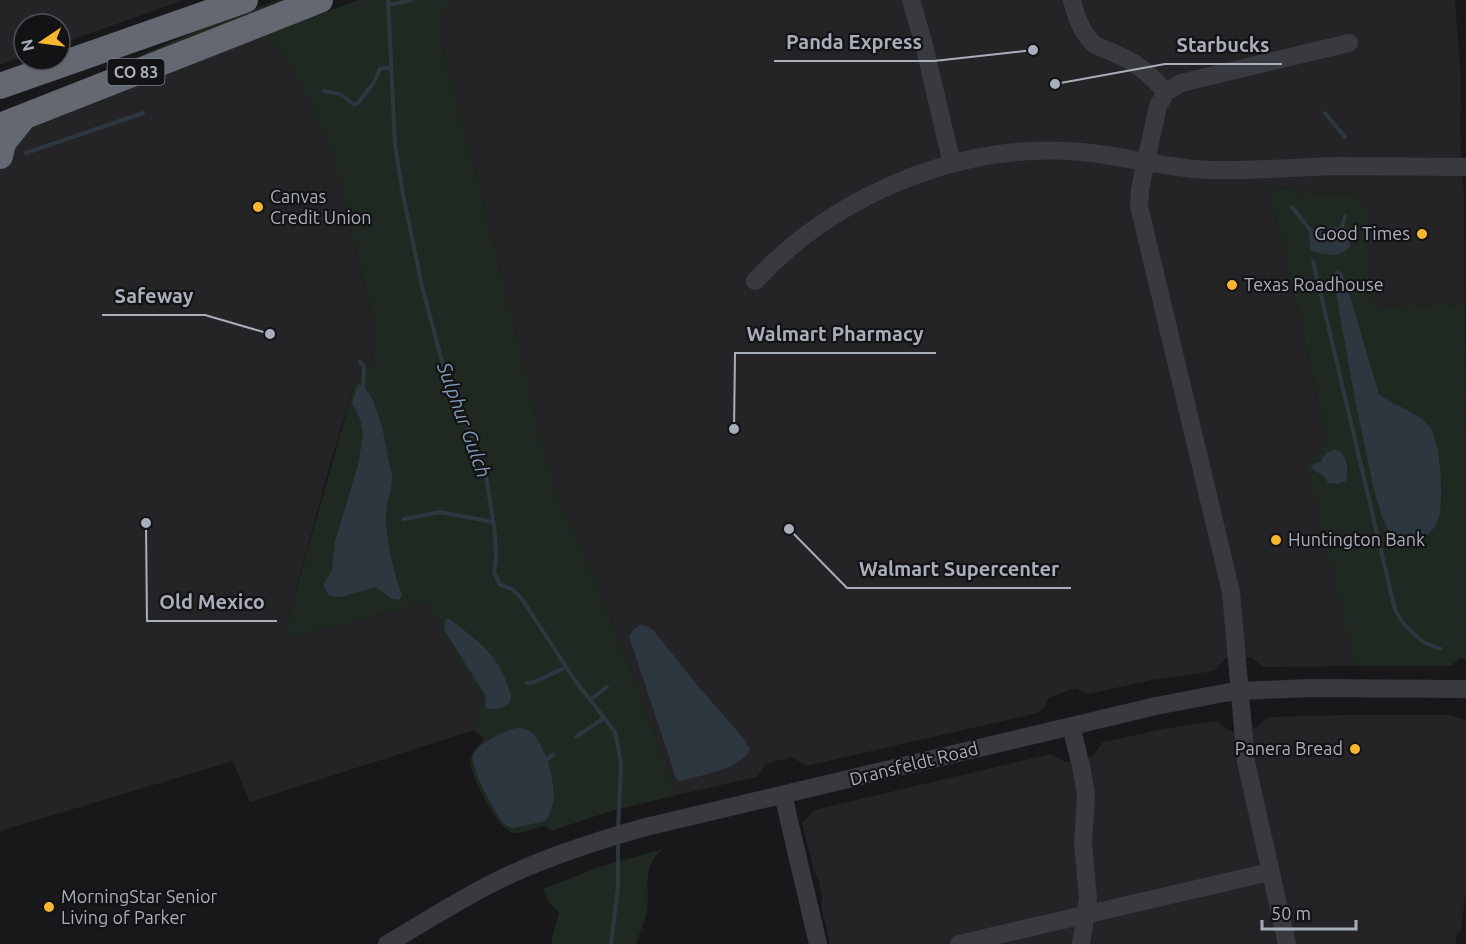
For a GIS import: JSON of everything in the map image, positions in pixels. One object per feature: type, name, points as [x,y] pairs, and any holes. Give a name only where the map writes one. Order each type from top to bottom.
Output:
[{"type":"highway","name":"CO 83","points":[[0,86],[245,0]]},
{"type":"highway","name":"CO 83","points":[[8,117],[321,0]]},
{"type":"highway","points":[[0,156],[8,117],[123,59],[130,40]]},
{"type":"highway","points":[[0,165],[0,175]]},
{"type":"street","points":[[911,0],[952,164]]},
{"type":"street","points":[[1072,0],[1079,22],[1089,40],[1095,45],[1137,63],[1166,92]]},
{"type":"street","points":[[1287,944],[1247,772],[1234,608],[1230,585],[1139,206],[1140,189],[1158,106],[1166,92],[1174,86],[1349,43]]},
{"type":"street","points":[[755,281],[797,242],[851,205],[895,184],[952,164],[1002,154],[1081,152],[1211,170],[1371,166],[1466,167]]},
{"type":"street","name":"Dransfeldt Road","points":[[387,944],[487,886],[545,860],[608,837],[1071,726],[1156,706],[1240,690],[1466,689]]},
{"type":"street","points":[[1071,726],[1085,789],[1083,844],[1088,889],[1081,944]]},
{"type":"street","points":[[783,795],[818,944]]},
{"type":"street","points":[[959,944],[1270,872]]},
{"type":"shaded area","points":[[0,0],[184,0],[72,40],[72,12],[12,12],[12,61],[0,64]]},
{"type":"shaded area","points":[[279,0],[289,0],[51,93],[214,23]]},
{"type":"shaded area","points":[[359,0],[451,0],[443,9],[440,37],[478,179],[552,482],[595,577],[677,795],[611,811],[551,831],[546,826],[514,833],[501,824],[495,815],[482,794],[471,767],[473,753],[483,742],[483,738],[474,730],[483,698],[447,642],[428,601],[291,639],[287,623],[356,378],[371,361],[377,338],[332,150],[300,80],[266,34]]},
{"type":"shaded area","points":[[451,0],[1455,0],[1461,78],[1460,134],[1464,196],[1465,304],[1380,307],[1367,292],[1367,209],[1362,205],[1360,193],[1305,194],[1270,186],[1271,200],[1302,327],[1326,441],[1344,615],[1355,666],[1263,667],[1251,657],[1226,658],[1214,671],[1151,680],[1088,694],[1076,688],[1048,698],[1045,707],[1038,713],[806,766],[792,757],[766,764],[757,777],[677,795],[595,577],[552,482],[478,179],[440,37],[443,9]]},
{"type":"shaded area","points":[[266,34],[300,80],[332,150],[377,338],[371,361],[356,378],[331,461],[287,623],[291,639],[428,601],[483,698],[474,730],[250,802],[233,761],[0,831],[0,156],[23,131]]},
{"type":"shaded area","points":[[1270,185],[1305,194],[1360,193],[1362,205],[1367,209],[1367,292],[1380,307],[1465,304],[1466,660],[1460,657],[1452,666],[1355,666],[1307,464],[1326,441],[1302,327],[1271,200]]},
{"type":"shaded area","points":[[1347,228],[1350,246],[1342,253],[1332,255],[1310,250],[1309,233],[1313,229]]},
{"type":"shaded area","points":[[1337,270],[1342,273],[1346,283],[1379,394],[1411,412],[1429,426],[1433,433],[1439,458],[1440,513],[1435,527],[1419,540],[1418,545],[1414,541],[1396,540],[1392,537],[1382,517],[1374,490],[1333,276]]},
{"type":"shaded area","points":[[358,384],[365,389],[377,410],[392,474],[386,525],[391,556],[402,595],[399,600],[390,598],[376,587],[341,597],[331,596],[323,585],[332,570],[335,542],[359,461],[363,432],[360,419],[352,403]]},
{"type":"shaded area","points":[[1335,449],[1343,454],[1347,467],[1346,481],[1337,484],[1328,483],[1324,476],[1312,469],[1311,465],[1321,462],[1326,454]]},
{"type":"shaded area","points":[[445,619],[450,619],[472,636],[495,660],[510,693],[511,699],[507,705],[496,709],[485,707],[486,696],[444,630]]},
{"type":"shaded area","points":[[641,625],[653,630],[745,740],[750,749],[746,756],[722,770],[679,781],[676,778],[629,636]]},
{"type":"shaded area","points":[[1449,715],[1466,720],[1466,888],[1461,930],[1457,934],[1456,944],[830,944],[821,905],[822,896],[818,878],[815,875],[802,823],[814,810],[1051,754],[1065,762],[1090,757],[1103,742],[1163,729],[1217,721],[1230,731],[1235,731],[1254,729],[1269,717]]},
{"type":"shaded area","points":[[516,728],[527,730],[536,736],[546,757],[554,751],[556,755],[548,761],[554,792],[552,807],[545,821],[513,828],[504,824],[490,802],[475,770],[473,756],[485,742]]},
{"type":"shaded area","points":[[664,849],[657,855],[649,869],[647,911],[636,944],[551,944],[559,912],[549,903],[543,889],[602,866]]},
{"type":"waterway","name":"Sulphur Gulch","points":[[388,0],[395,145],[402,189],[421,282],[442,362],[485,471],[495,533],[494,572],[500,585],[512,589],[522,599],[574,679],[615,732],[621,763],[618,830]]},
{"type":"waterway","points":[[388,5],[412,0]]},
{"type":"waterway","points":[[324,91],[340,94],[353,104],[357,104],[373,84],[380,69],[391,67]]},
{"type":"waterway","points":[[26,153],[143,113]]},
{"type":"waterway","points":[[1325,113],[1345,137]]},
{"type":"waterway","points":[[1292,207],[1314,235]]},
{"type":"waterway","points":[[1341,230],[1345,216]]},
{"type":"waterway","points":[[1313,261],[1395,610],[1404,624],[1423,642],[1441,649]]},
{"type":"waterway","points":[[360,362],[364,367],[363,389]]},
{"type":"waterway","points":[[404,519],[440,512],[493,522]]},
{"type":"waterway","points":[[527,683],[535,682],[566,667]]},
{"type":"waterway","points":[[590,700],[607,687]]},
{"type":"waterway","points":[[576,737],[604,718]]},
{"type":"waterway","name":"Sulphur Gulch","points":[[611,944],[618,887],[618,840]]},
{"type":"place","name":"Panda Express","points":[[1033,50]]},
{"type":"place","name":"Starbucks","points":[[1055,84]]},
{"type":"place","name":"Canvas Credit Union","points":[[258,207]]},
{"type":"place","name":"Good Times","points":[[1422,234]]},
{"type":"place","name":"Texas Roadhouse","points":[[1232,285]]},
{"type":"place","name":"Safeway","points":[[270,334]]},
{"type":"place","name":"Walmart Pharmacy","points":[[734,429]]},
{"type":"place","name":"Old Mexico","points":[[146,523]]},
{"type":"place","name":"Walmart Supercenter","points":[[789,529]]},
{"type":"place","name":"Huntington Bank","points":[[1276,540]]},
{"type":"place","name":"Panera Bread","points":[[1355,749]]},
{"type":"place","name":"MorningStar Senior Living of Parker","points":[[49,907]]}]
